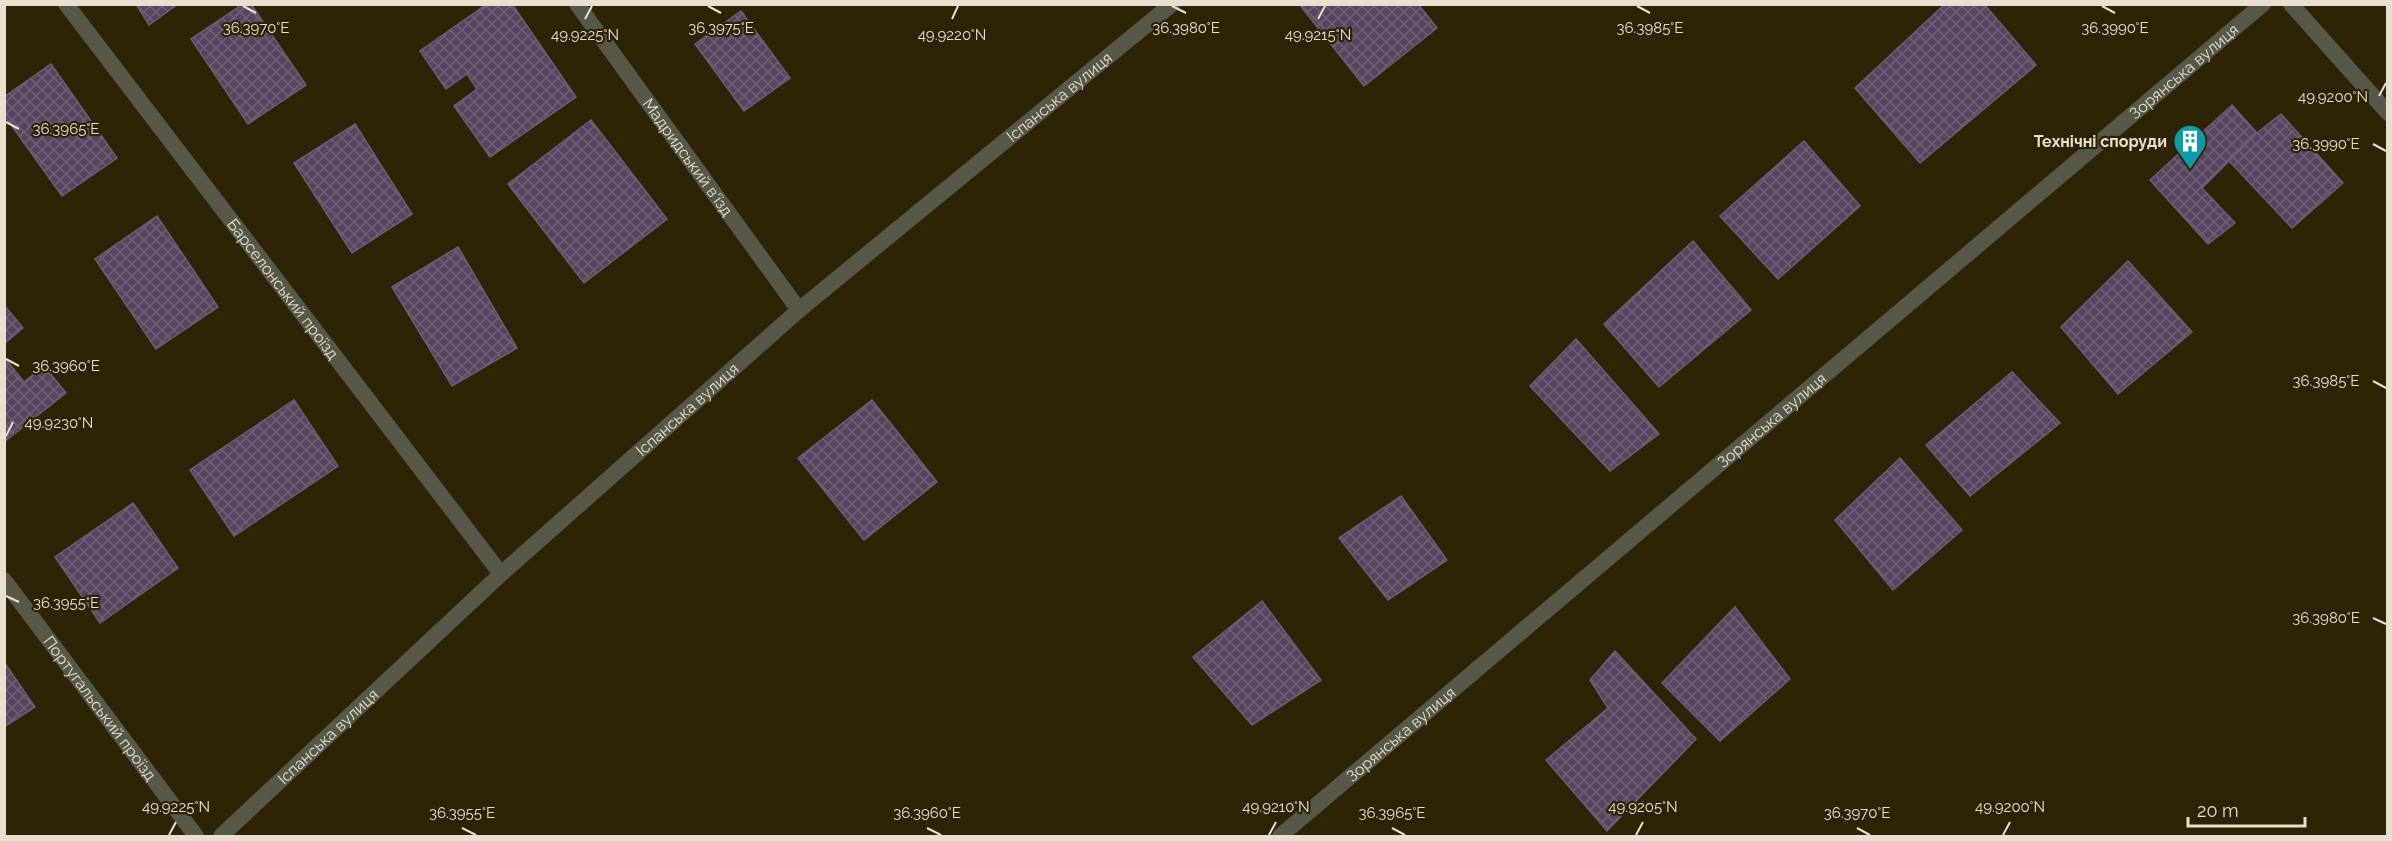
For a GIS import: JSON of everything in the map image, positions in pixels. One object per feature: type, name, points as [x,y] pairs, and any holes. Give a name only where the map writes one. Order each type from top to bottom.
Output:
[{"type":"street","name":"Барселонський проїзд","points":[[66,4],[501,574]]},
{"type":"street","name":"Мадридський в'їзд","points":[[577,4],[799,310]]},
{"type":"street","name":"Зорянська вулиця","points":[[1280,837],[2263,4]]},
{"type":"street","points":[[2291,4],[2388,113]]},
{"type":"street","name":"Іспанська вулиця","points":[[221,837],[501,574],[799,310],[1163,8]]},
{"type":"street","name":"Португальський проїзд","points":[[4,580],[196,837]]},
{"type":"building","points":[[136,4],[178,4],[149,25]]},
{"type":"building","points":[[243,4],[251,4],[306,85],[248,124],[191,39]]},
{"type":"building","points":[[487,4],[512,4],[576,97],[490,157],[454,106],[477,89],[467,74],[446,89],[420,51]]},
{"type":"building","points":[[1299,4],[1418,4],[1437,28],[1364,86]]},
{"type":"building","points":[[1945,4],[1984,4],[2036,65],[1920,163],[1855,88]]},
{"type":"building","points":[[741,11],[790,78],[744,111],[695,44]]},
{"type":"building","points":[[51,64],[117,158],[62,196],[4,115],[4,97]]},
{"type":"building","name":"Технічні споруди","points":[[2232,105],[2257,133],[2202,188],[2235,223],[2208,244],[2150,180]]},
{"type":"building","points":[[2281,114],[2343,183],[2292,228],[2229,161],[2257,133]]},
{"type":"building","points":[[591,120],[667,219],[584,283],[508,184]]},
{"type":"building","points":[[355,124],[412,214],[352,253],[294,163]]},
{"type":"building","points":[[1804,141],[1860,206],[1778,279],[1720,216]]},
{"type":"building","points":[[157,216],[218,307],[156,349],[95,259]]},
{"type":"building","points":[[1693,241],[1751,310],[1659,387],[1604,324]]},
{"type":"building","points":[[458,247],[517,348],[452,386],[392,287]]},
{"type":"building","points":[[2128,261],[2192,332],[2118,394],[2061,327]]},
{"type":"building","points":[[4,305],[23,328],[4,344]]},
{"type":"building","points":[[1576,339],[1659,434],[1610,471],[1530,386]]},
{"type":"building","points":[[4,357],[24,382],[44,366],[66,393],[4,442]]},
{"type":"building","points":[[2012,372],[2060,423],[1970,496],[1926,445]]},
{"type":"building","points":[[294,400],[338,466],[234,536],[190,470]]},
{"type":"building","points":[[872,400],[937,482],[864,540],[798,458]]},
{"type":"building","points":[[1900,458],[1962,530],[1893,590],[1835,520]]},
{"type":"building","points":[[1401,496],[1447,560],[1388,600],[1339,538]]},
{"type":"building","points":[[133,503],[178,568],[100,623],[55,557]]},
{"type":"building","points":[[1262,601],[1321,680],[1252,725],[1193,657]]},
{"type":"building","points":[[1735,607],[1790,679],[1720,741],[1662,683]]},
{"type":"building","points":[[1615,651],[1696,739],[1607,831],[1546,760],[1608,708],[1590,680]]},
{"type":"building","points":[[4,662],[35,707],[4,727]]},
{"type":"place","name":"Технічні споруди","points":[[2190,170]]}]
